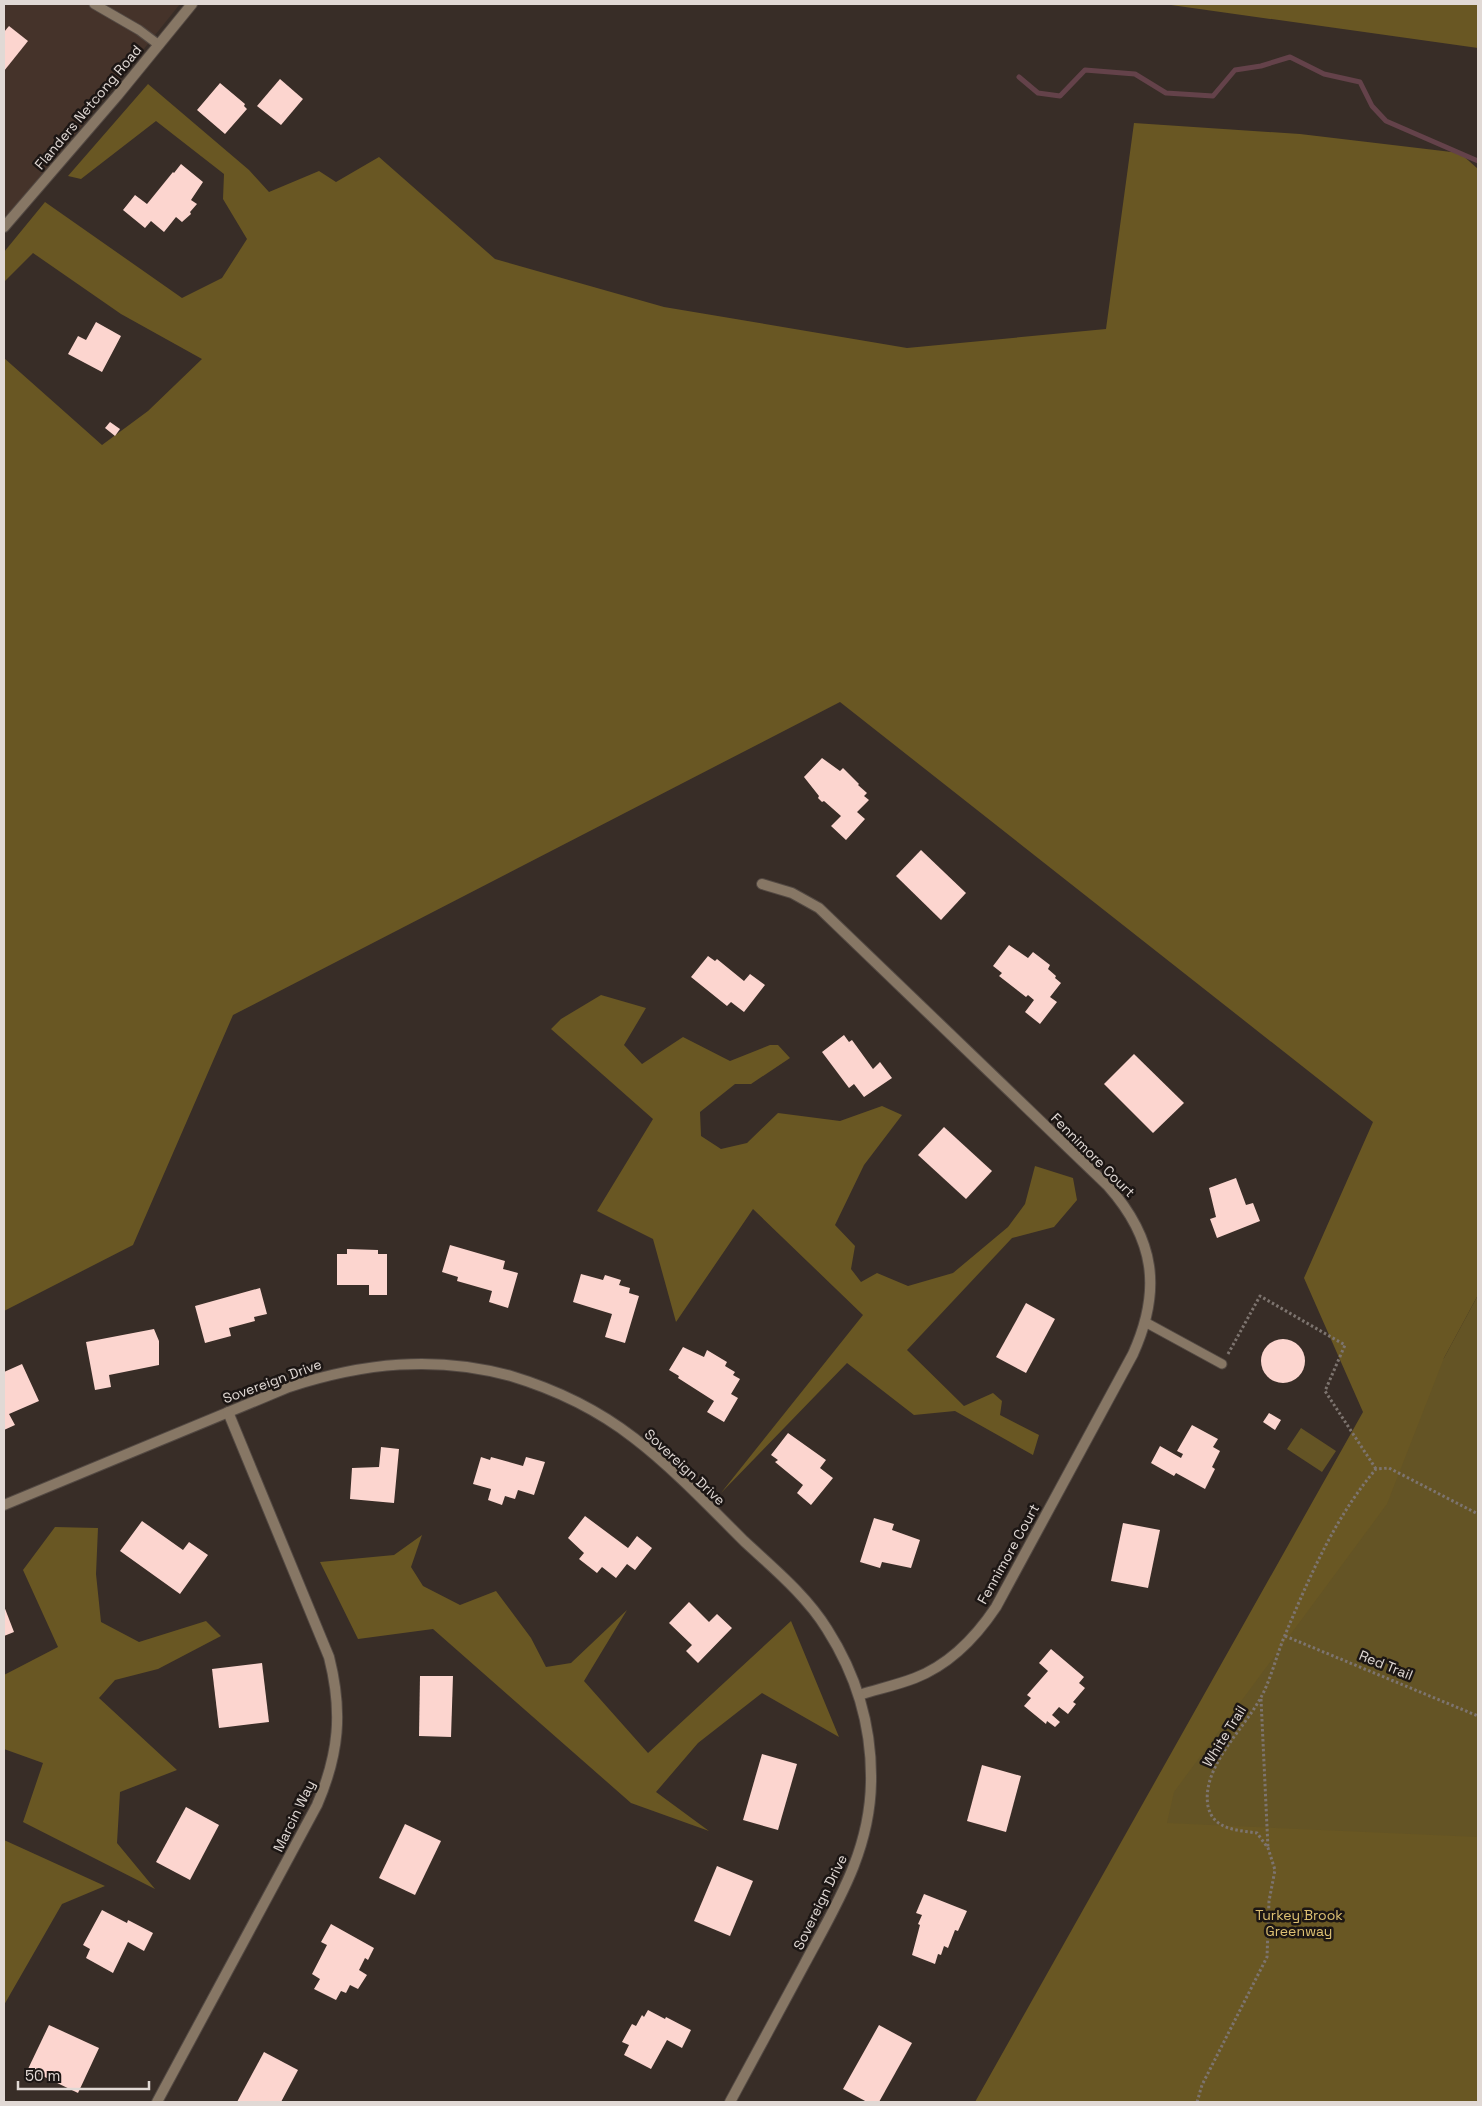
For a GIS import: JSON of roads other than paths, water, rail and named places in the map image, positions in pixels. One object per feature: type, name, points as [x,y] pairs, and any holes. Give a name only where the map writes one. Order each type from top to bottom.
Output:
[{"type":"street","name":"Flanders Netcong Road","points":[[4,227],[192,4]]},
{"type":"street","name":"Fennimore Court","points":[[762,884],[792,893],[819,908],[1108,1186],[1128,1210],[1141,1236],[1147,1254],[1150,1273],[1146,1322],[1132,1354],[1001,1598],[985,1624],[959,1651],[932,1670],[907,1681],[859,1695]]},
{"type":"street","name":"Sovereign Drive","points":[[4,1505],[289,1387],[347,1370],[389,1365],[438,1364],[510,1376],[578,1403],[634,1438],[788,1582],[815,1611],[828,1630],[851,1673],[859,1695],[869,1736],[871,1786],[866,1829],[850,1880],[730,2102]]},
{"type":"street","name":"Marcin Way","points":[[157,2102],[317,1806],[330,1772],[337,1736],[337,1698],[329,1657],[228,1412]]},
{"type":"lane","points":[[94,4],[139,30],[159,45]]},
{"type":"lane","points":[[1146,1322],[1222,1364]]},
{"type":"waterway","points":[[1019,77],[1038,93],[1060,96],[1085,70],[1135,74],[1166,93],[1213,96],[1235,70],[1261,66],[1290,57],[1324,74],[1360,82],[1372,106],[1386,121],[1478,161]]},
{"type":"park label","name":"Turkey Brook Greenway","points":[[1299,1924]]}]
